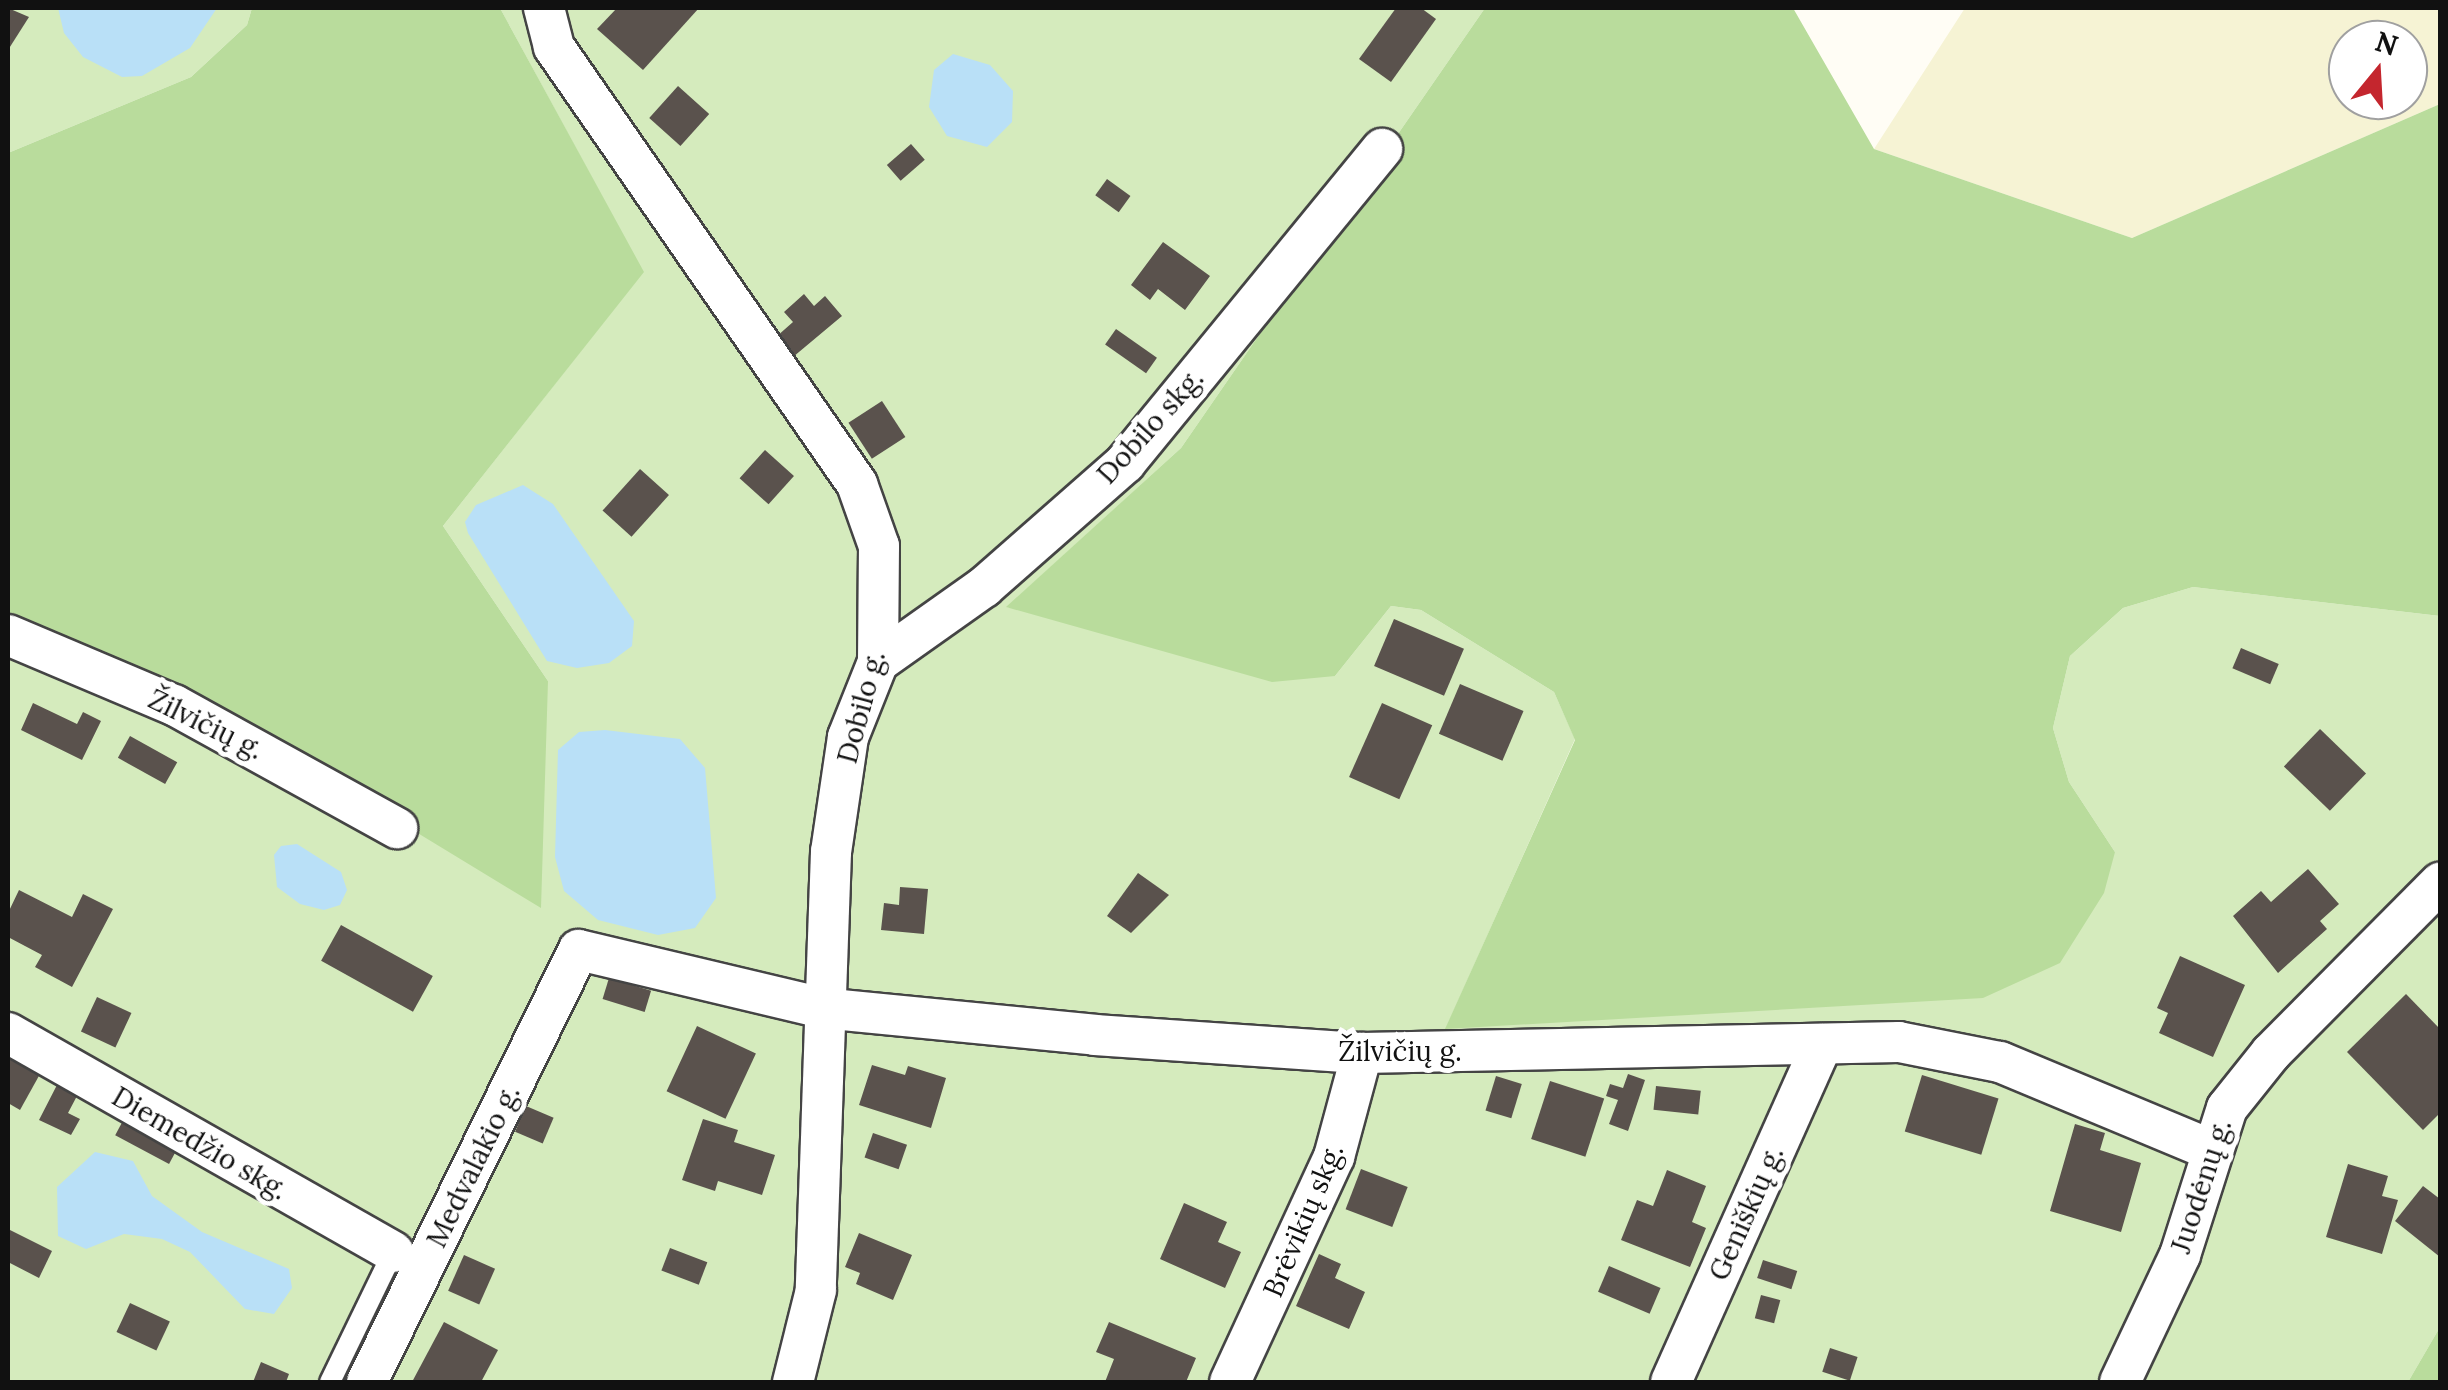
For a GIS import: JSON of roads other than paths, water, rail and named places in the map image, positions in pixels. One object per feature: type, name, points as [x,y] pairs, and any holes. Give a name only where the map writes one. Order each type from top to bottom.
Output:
[{"type":"street","name":"Dobilo g.","points":[[544,8],[554,46],[857,484],[879,546],[878,662],[848,737],[831,852],[822,1008],[816,1290],[793,1382]]},
{"type":"street","name":"Dobilo skg.","points":[[878,662],[984,587],[1125,462],[1382,149]]},
{"type":"street","name":"Žilvičių g.","points":[[8,635],[174,705],[397,828]]},
{"type":"street","name":"Juodėnų g.","points":[[2120,1382],[2180,1255],[2210,1150],[2227,1108],[2271,1053],[2440,884]]},
{"type":"street","name":"Žilvičių g.","points":[[579,950],[822,1008],[1362,1053],[1899,1042],[2000,1062],[2210,1150]]},
{"type":"street","name":"Medvalakio g.","points":[[367,1382],[579,950]]},
{"type":"street","name":"Diemedžio skg.","points":[[8,1033],[393,1252]]},
{"type":"street","name":"Geniškių g.","points":[[1671,1382],[1822,1044]]},
{"type":"street","name":"Brėvikių skg.","points":[[1230,1382],[1334,1156],[1362,1053]]},
{"type":"lane","points":[[330,1382],[393,1252]]},
{"type":"water","points":[[58,8],[217,8],[190,48],[142,76],[122,77],[83,57],[64,33]]},
{"type":"water","points":[[953,54],[990,65],[1013,91],[1012,122],[987,147],[947,136],[929,107],[934,70]]},
{"type":"water","points":[[523,485],[553,504],[634,621],[632,646],[609,663],[577,668],[547,661],[468,533],[465,522],[476,505]]},
{"type":"water","points":[[605,730],[680,739],[705,768],[716,898],[695,928],[658,935],[598,920],[564,891],[555,857],[558,750],[579,732]]},
{"type":"water","points":[[297,844],[341,872],[347,890],[340,905],[324,910],[300,904],[277,887],[274,855],[281,846]]},
{"type":"water","points":[[95,1152],[133,1161],[152,1196],[202,1232],[289,1269],[292,1288],[274,1314],[245,1309],[190,1252],[162,1239],[124,1234],[86,1249],[58,1236],[57,1187]]}]
